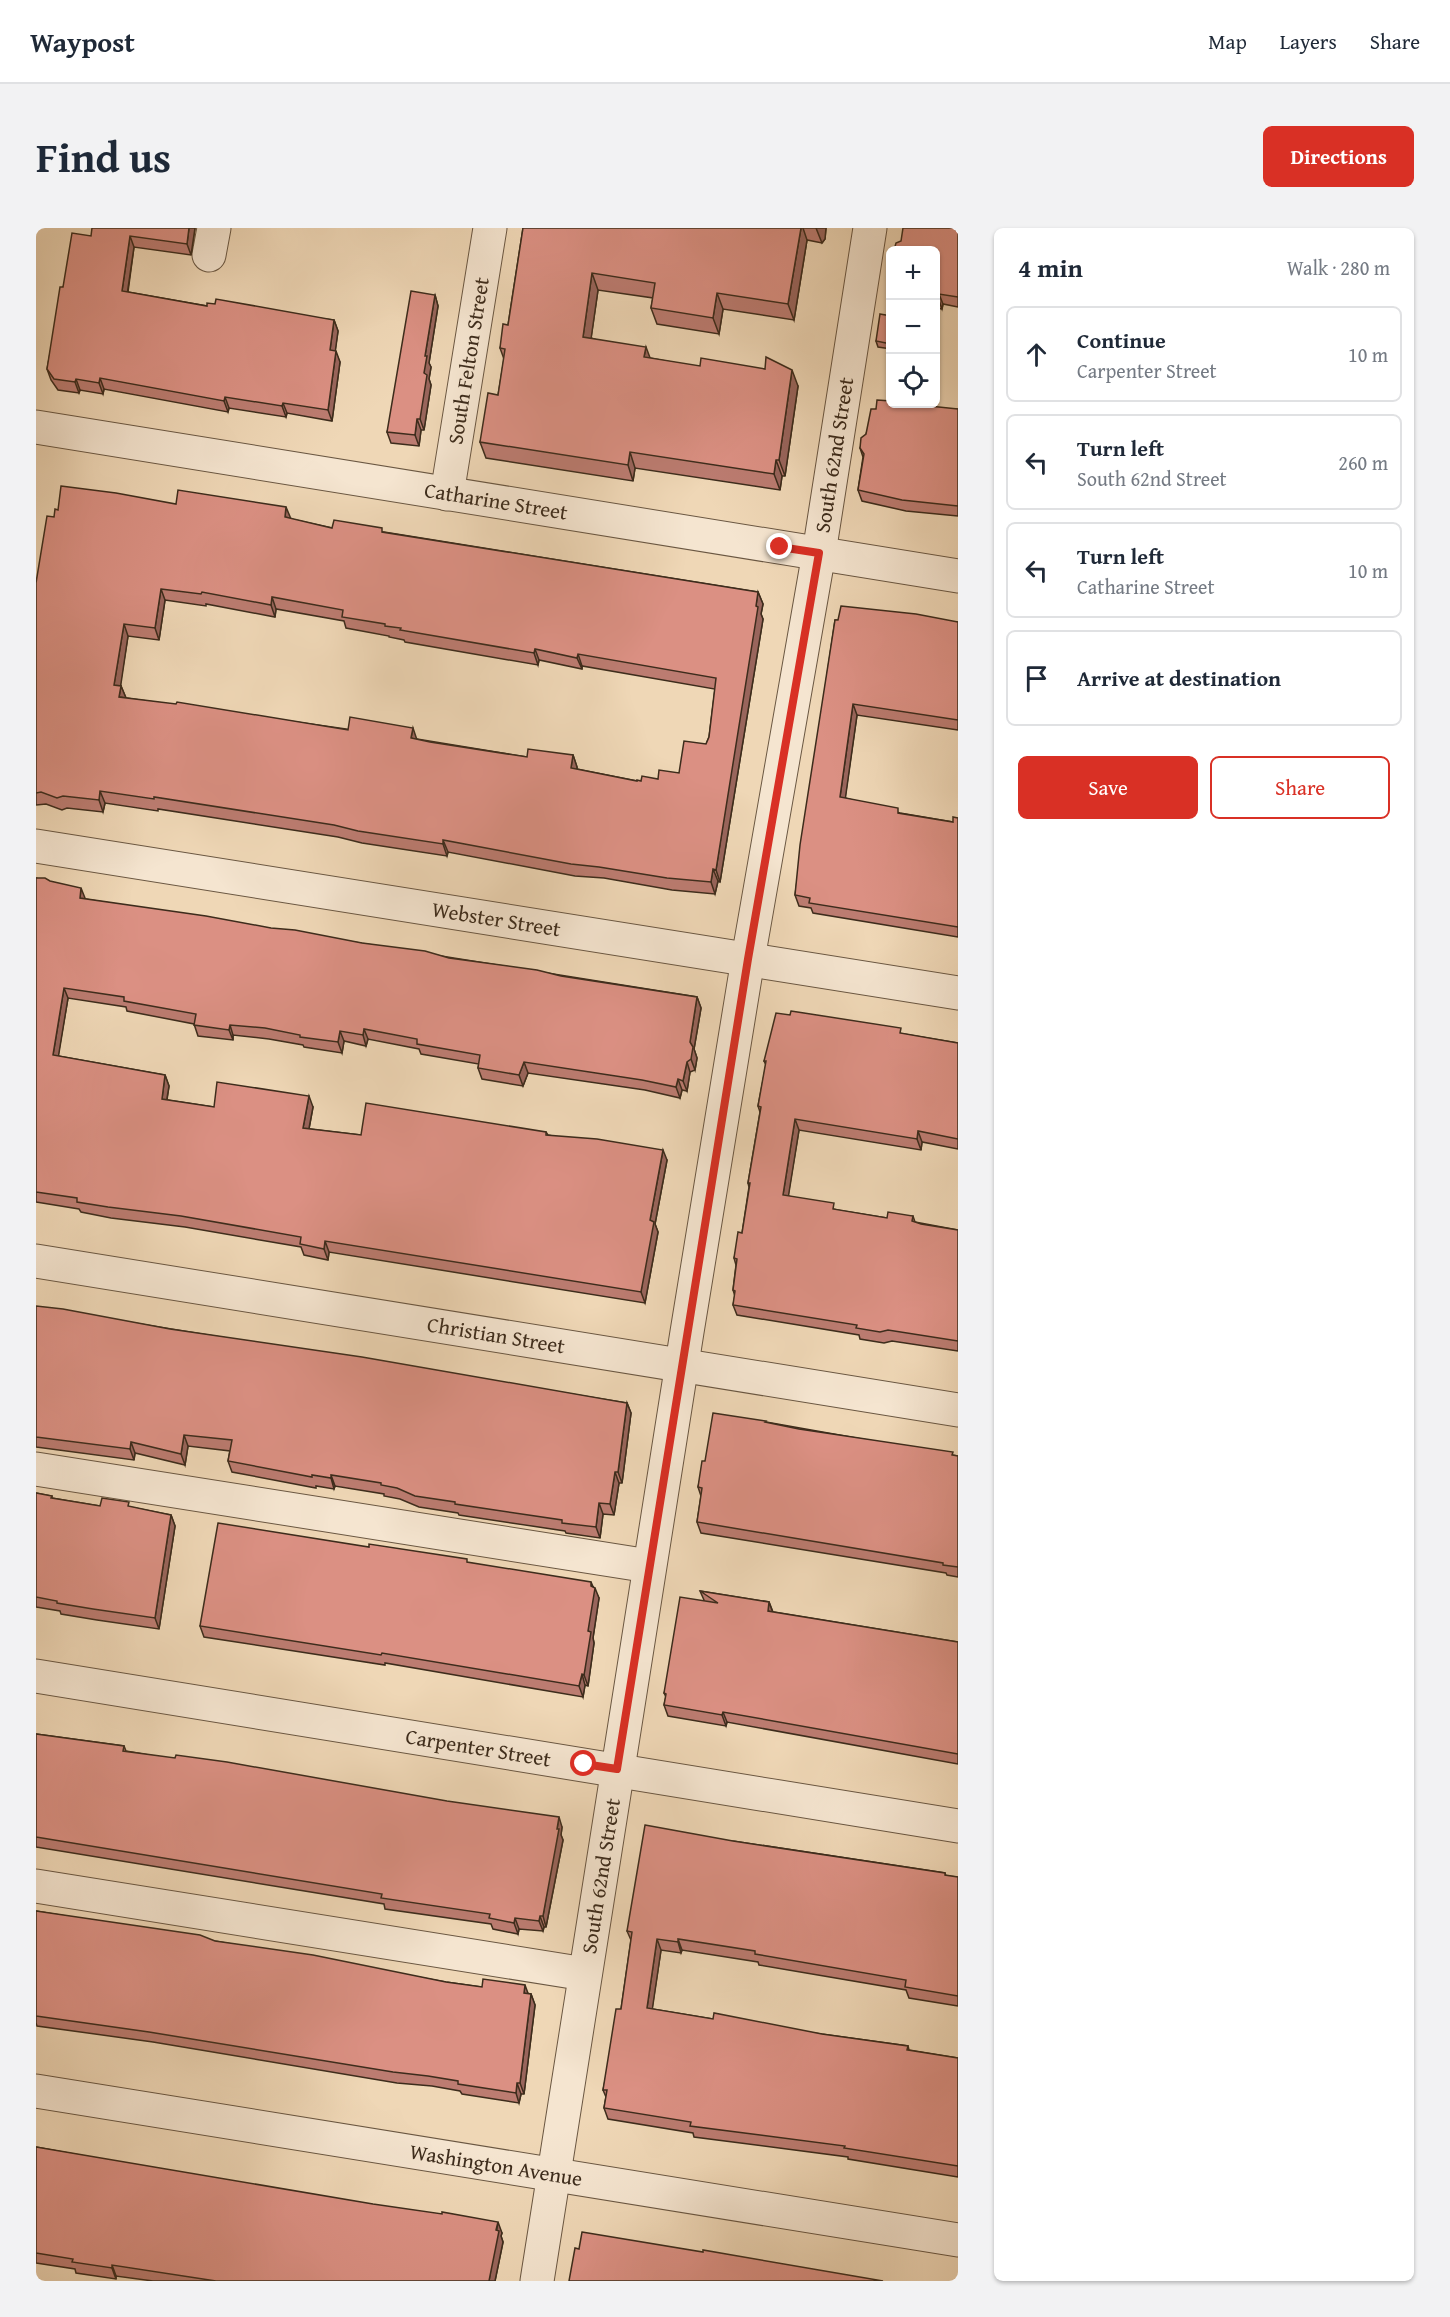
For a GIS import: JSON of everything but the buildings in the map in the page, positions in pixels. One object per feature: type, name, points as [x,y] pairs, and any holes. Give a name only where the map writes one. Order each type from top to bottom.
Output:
[{"type":"street","name":"South Felton Street","points":[[447,494],[490,228]]},
{"type":"street","name":"South 62nd Street","points":[[537,2281],[681,1365],[748,959],[819,553],[870,228]]},
{"type":"street","name":"Catharine Street","points":[[36,428],[958,576]]},
{"type":"street","name":"Webster Street","points":[[36,846],[958,993]]},
{"type":"street","name":"Christian Street","points":[[36,1261],[958,1410]]},
{"type":"street","points":[[36,1469],[649,1566]]},
{"type":"street","name":"Carpenter Street","points":[[36,1676],[958,1826]]},
{"type":"street","points":[[36,1886],[585,1974]]},
{"type":"street","name":"Washington Avenue","points":[[36,2091],[958,2240]]},
{"type":"route","points":[[584,1764],[617,1769],[748,959],[819,553],[780,547]]}]
